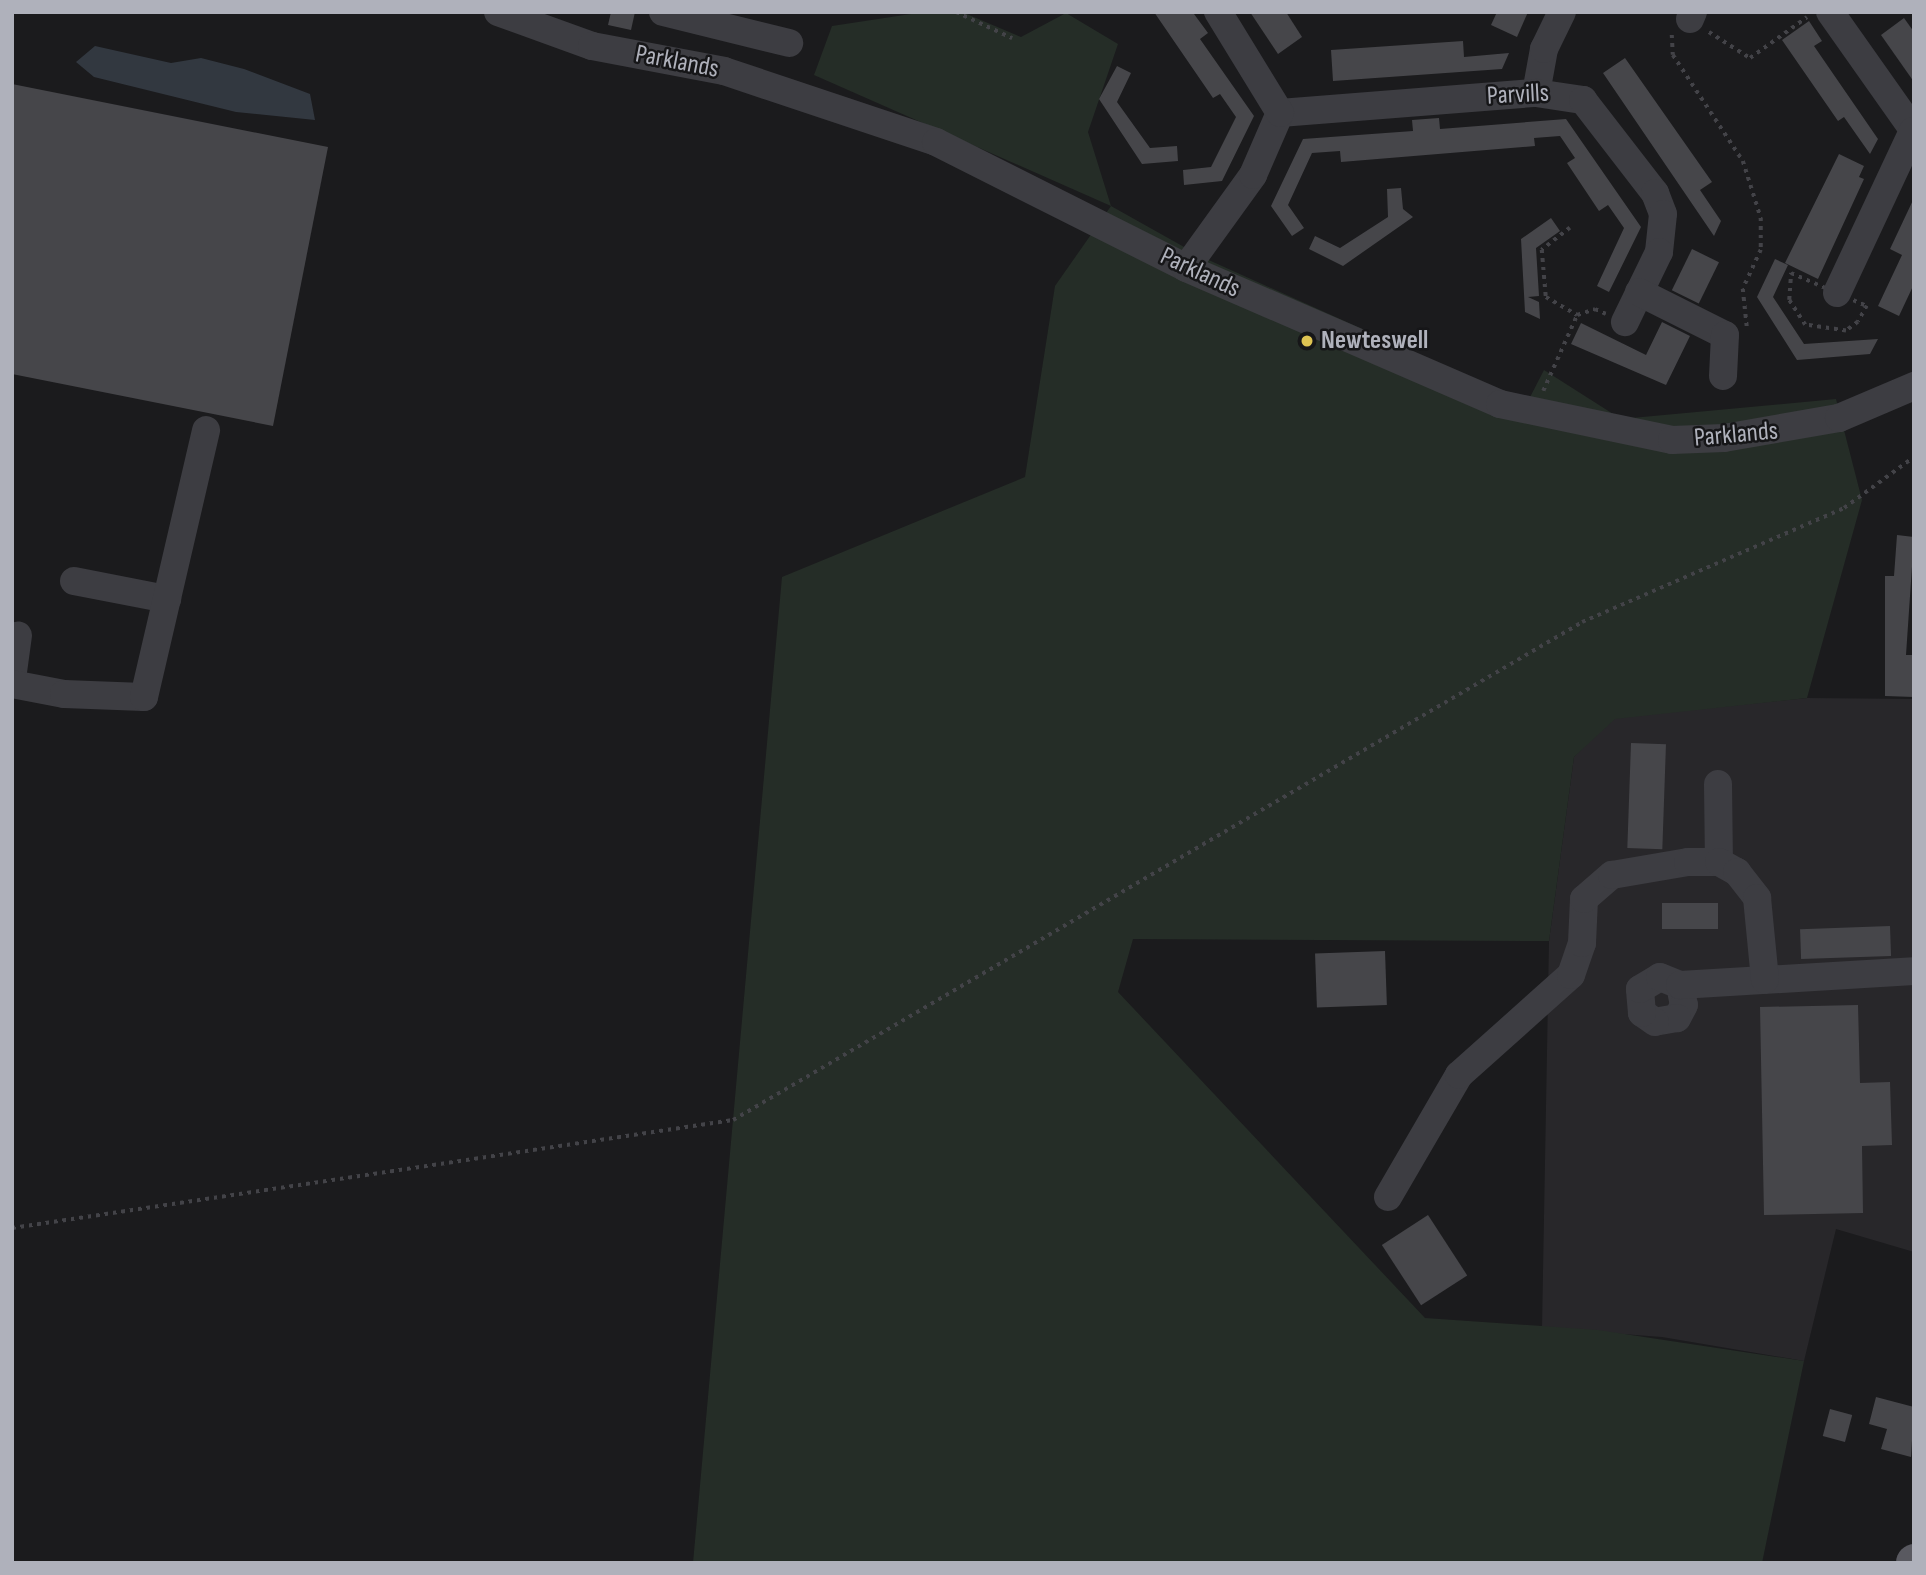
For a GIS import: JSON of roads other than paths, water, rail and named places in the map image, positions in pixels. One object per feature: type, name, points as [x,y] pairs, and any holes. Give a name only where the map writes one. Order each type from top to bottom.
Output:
[{"type":"street","name":"Parklands","points":[[498,12],[592,46],[724,71],[849,108],[936,142],[1186,268],[1405,368],[1536,414],[1672,440],[1724,438],[1839,418],[1914,386]]},
{"type":"street","points":[[663,12],[789,43]]},
{"type":"street","points":[[1186,268],[1253,175],[1280,113],[1218,12]]},
{"type":"street","points":[[1536,93],[1544,49],[1562,12]]},
{"type":"street","points":[[1830,12],[1913,131],[1837,293]]},
{"type":"street","name":"Parvills","points":[[1280,113],[1536,93],[1566,93],[1596,111],[1655,193],[1664,232],[1625,322]]},
{"type":"street","points":[[1639,292],[1725,335],[1724,376]]},
{"type":"street","points":[[18,635],[12,682],[64,694],[144,697],[206,430]]},
{"type":"street","points":[[74,581],[167,599]]},
{"type":"street","points":[[1718,784],[1719,862]]},
{"type":"street","points":[[1388,1197],[1460,1074],[1571,975],[1590,888],[1612,875],[1719,862],[1737,872],[1757,898],[1765,980]]},
{"type":"street","points":[[1680,985],[1914,971]]},
{"type":"place","name":"Newteswell","points":[[1307,341]]}]
